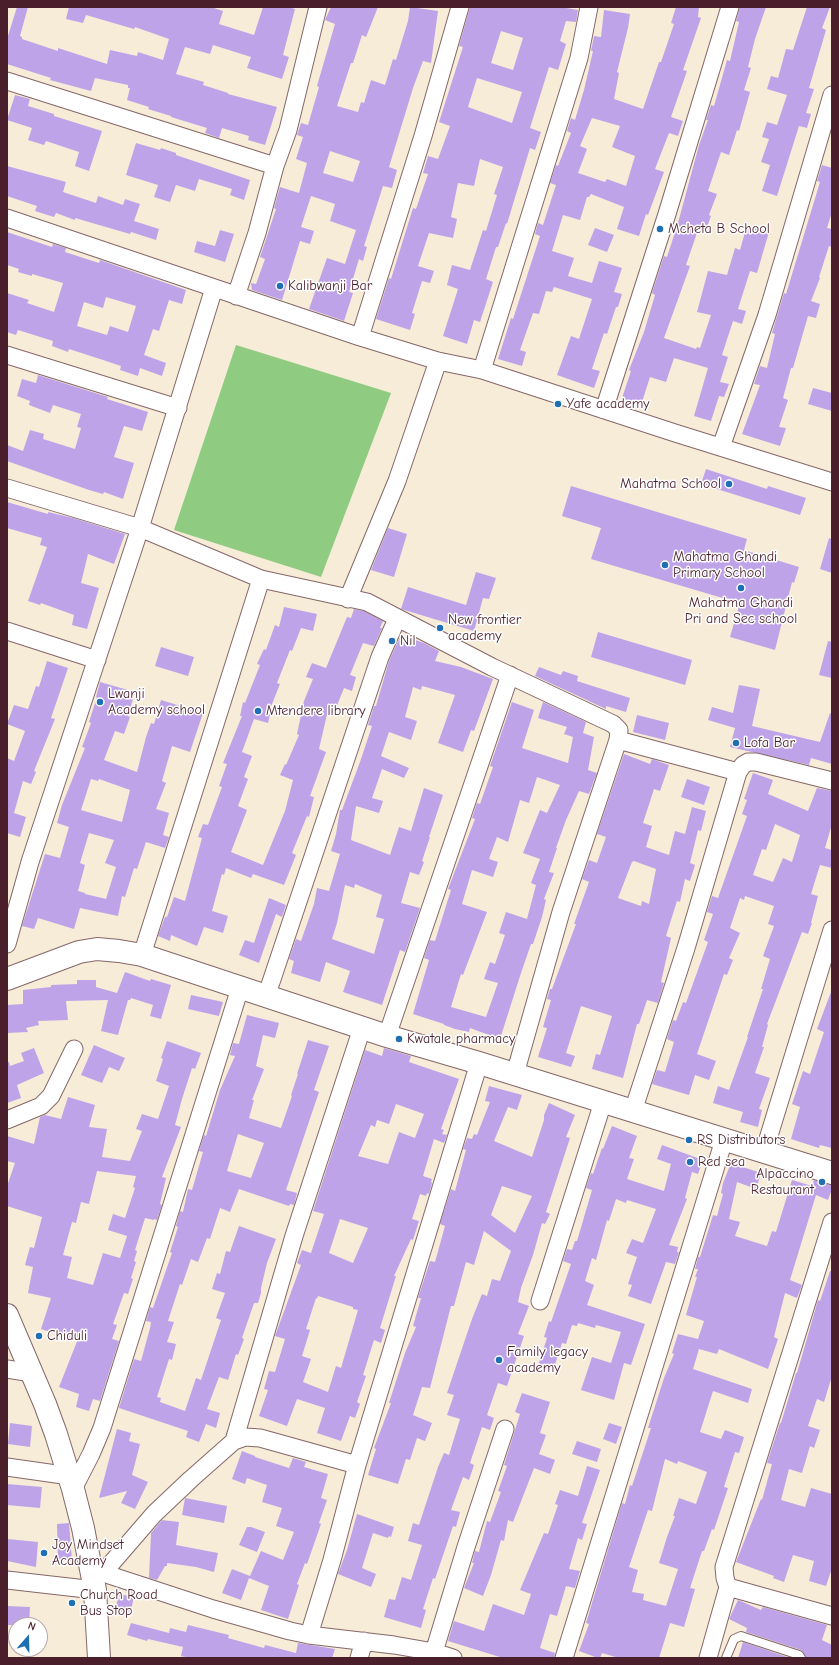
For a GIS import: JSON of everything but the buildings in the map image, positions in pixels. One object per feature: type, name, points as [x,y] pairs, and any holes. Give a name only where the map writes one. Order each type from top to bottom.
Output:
[{"type":"main road","points":[[7,979],[79,952],[97,949],[142,955],[387,1036],[515,1074],[832,1173]]},
{"type":"main road","points":[[7,1315],[56,1434],[71,1482],[96,1578],[99,1658]]},
{"type":"street","points":[[236,296],[257,233],[275,166],[288,130],[318,7]]},
{"type":"street","points":[[360,338],[423,136],[460,7]]},
{"type":"street","points":[[482,370],[579,58],[589,7]]},
{"type":"street","points":[[604,410],[730,7]]},
{"type":"street","points":[[7,81],[275,166]]},
{"type":"street","points":[[721,447],[767,315],[832,95]]},
{"type":"street","points":[[7,218],[360,338],[438,361],[482,370],[832,482]]},
{"type":"street","points":[[7,944],[30,862],[140,528],[214,288]]},
{"type":"street","points":[[7,356],[178,408]]},
{"type":"street","points":[[348,599],[397,481],[438,361]]},
{"type":"street","points":[[7,488],[140,528],[261,579],[367,602],[492,667],[613,724],[619,730],[618,740],[561,912],[515,1074]]},
{"type":"street","points":[[142,955],[261,579]]},
{"type":"street","points":[[266,997],[380,657],[398,619]]},
{"type":"street","points":[[7,631],[97,660]]},
{"type":"street","points":[[387,1036],[510,675]]},
{"type":"street","points":[[618,740],[738,772]]},
{"type":"street","points":[[633,1111],[686,948],[738,772],[743,765],[748,762],[756,762],[832,781]]},
{"type":"street","points":[[764,1152],[832,930]]},
{"type":"street","points":[[7,1467],[71,1482],[92,1454],[102,1428],[240,988]]},
{"type":"street","points":[[234,1441],[294,1236],[362,1028]]},
{"type":"street","points":[[7,1120],[40,1106],[51,1096],[74,1049]]},
{"type":"street","points":[[310,1635],[332,1560],[357,1465],[417,1272],[479,1063]]},
{"type":"street","points":[[540,1301],[603,1102]]},
{"type":"street","points":[[564,1658],[724,1140]]},
{"type":"street","points":[[708,1658],[728,1587],[724,1578],[724,1567],[832,1222]]},
{"type":"street","points":[[7,1369],[32,1373]]},
{"type":"street","points":[[434,1652],[504,1429]]},
{"type":"street","points":[[96,1578],[154,1514],[234,1441],[245,1438],[260,1438],[357,1465]]},
{"type":"street","points":[[7,1580],[96,1578],[261,1624],[310,1635],[364,1641],[434,1652],[452,1658]]},
{"type":"street","points":[[728,1587],[832,1616]]},
{"type":"street","points":[[359,1658],[364,1641]]},
{"type":"lane","points":[[726,1658],[734,1638],[741,1636],[799,1654],[801,1658]]},
{"type":"green space","points":[[236,345],[391,393],[321,577],[174,530]]},
{"type":"place","name":"Mcheta B School","points":[[660,229]]},
{"type":"place","name":"Kalibwanji Bar","points":[[280,286]]},
{"type":"place","name":"Yafe academy","points":[[558,404]]},
{"type":"place","name":"Mahatma School","points":[[729,484]]},
{"type":"place","name":"Mahatma Ghandi Primary School","points":[[665,565]]},
{"type":"place","name":"Mahatma Ghandi Pri and Sec school","points":[[741,588]]},
{"type":"place","name":"New frontier academy","points":[[440,628]]},
{"type":"place","name":"Nil","points":[[392,641]]},
{"type":"place","name":"Lwanji Academy school","points":[[100,702]]},
{"type":"place","name":"Mtendere library","points":[[258,711]]},
{"type":"place","name":"Lofa Bar","points":[[736,743]]},
{"type":"place","name":"Kwatale pharmacy","points":[[399,1039]]},
{"type":"place","name":"RS Distributors","points":[[689,1140]]},
{"type":"place","name":"Red sea","points":[[690,1162]]},
{"type":"place","name":"Alpaccino Restaurant","points":[[822,1182]]},
{"type":"place","name":"Chiduli","points":[[39,1336]]},
{"type":"place","name":"Family legacy academy","points":[[499,1360]]},
{"type":"place","name":"Joy Mindset Academy","points":[[44,1553]]},
{"type":"place","name":"Church Road Bus Stop","points":[[72,1603]]}]
